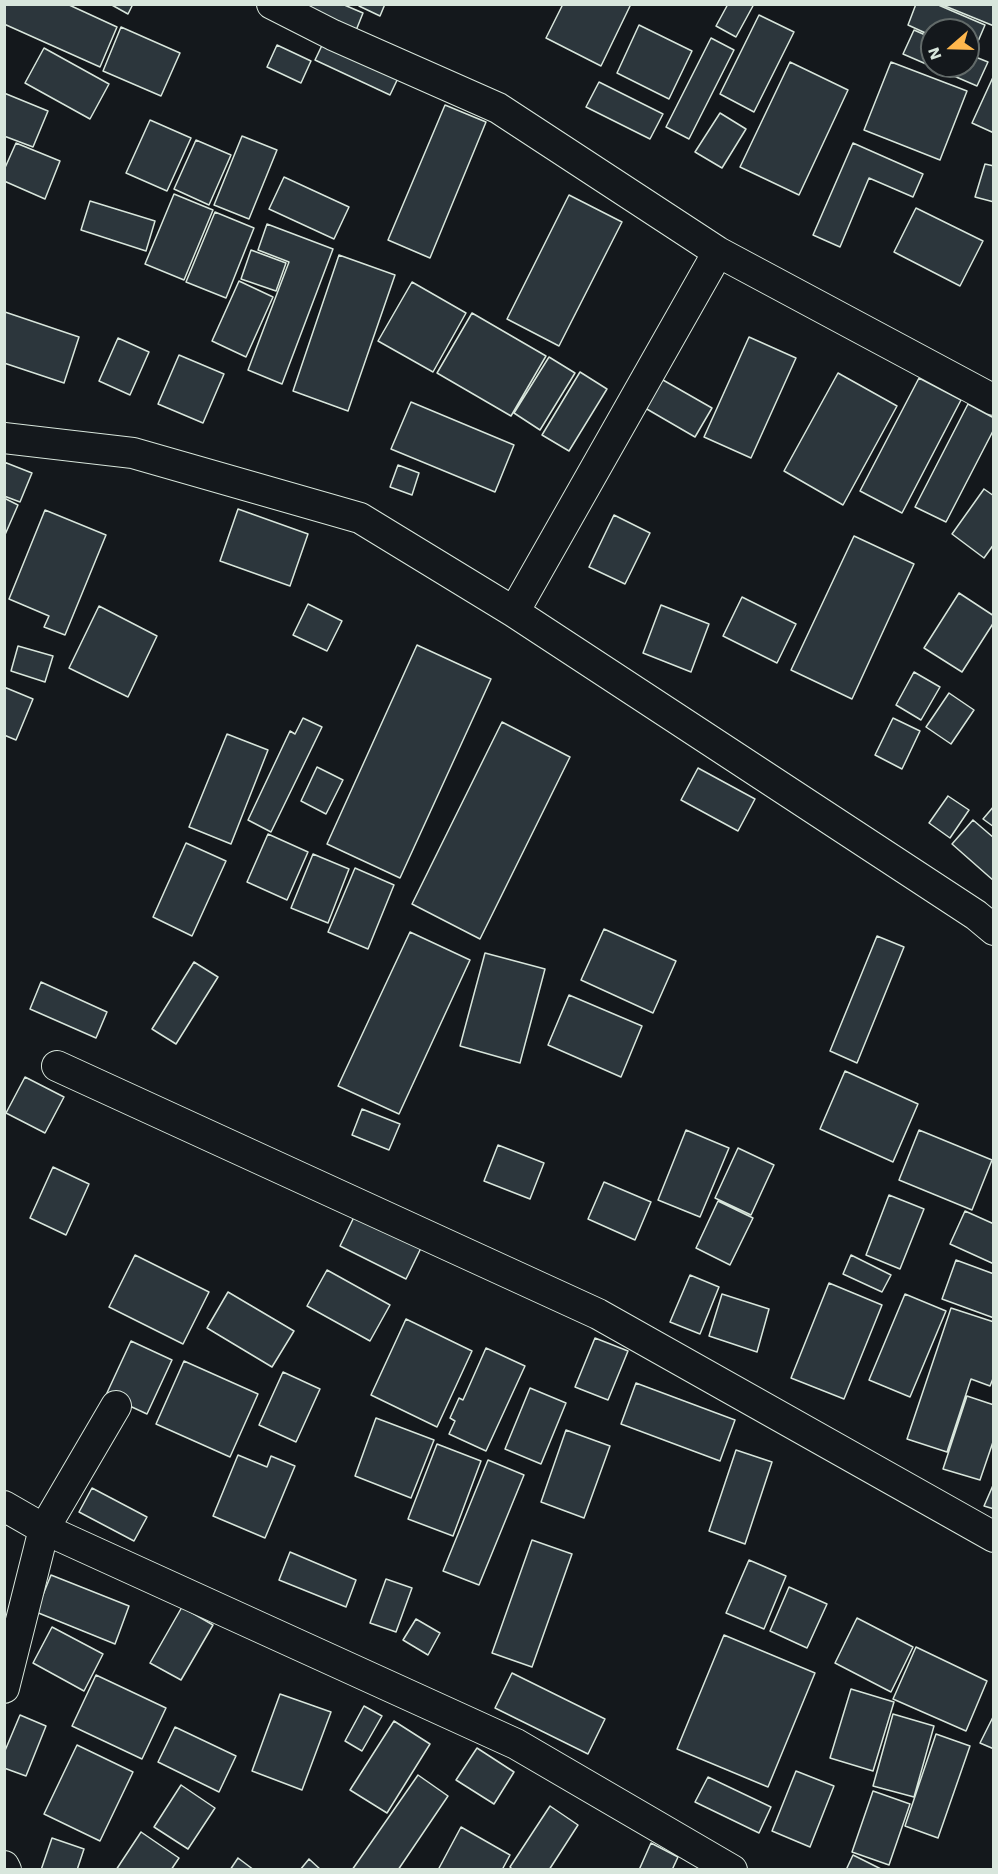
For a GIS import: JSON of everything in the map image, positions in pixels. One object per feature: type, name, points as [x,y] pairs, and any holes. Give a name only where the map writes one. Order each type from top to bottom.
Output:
[{"type":"street","points":[[272,4],[333,35],[498,108],[718,252],[993,399]]},
{"type":"street","points":[[514,612],[718,252]]},
{"type":"street","points":[[4,438],[133,453],[360,518],[514,612],[976,915],[993,930]]},
{"type":"street","points":[[57,1066],[598,1314],[993,1536]]},
{"type":"street","points":[[4,1688],[44,1528],[116,1406]]},
{"type":"street","points":[[4,1506],[44,1528],[516,1744],[732,1869]]},
{"type":"building","points":[[4,4],[67,4],[117,27],[100,67],[4,24]]},
{"type":"building","points":[[110,4],[133,4],[128,14]]},
{"type":"building","points":[[288,4],[342,4],[363,13],[355,33]]},
{"type":"building","points":[[360,4],[385,4],[380,16],[359,6]]},
{"type":"building","points":[[563,4],[631,4],[601,66],[546,38]]},
{"type":"building","points":[[728,4],[754,4],[736,37],[716,26]]},
{"type":"building","points":[[916,4],[936,4],[969,18],[920,18],[920,30],[908,25]]},
{"type":"building","points":[[940,4],[994,4],[994,26],[980,20],[980,18],[974,18]]},
{"type":"building","points":[[759,15],[794,32],[754,112],[720,94]]},
{"type":"building","points":[[980,23],[985,25],[980,37]]},
{"type":"building","points":[[639,25],[692,51],[669,99],[617,73]]},
{"type":"building","points":[[121,27],[180,53],[161,96],[103,71]]},
{"type":"building","points":[[914,30],[920,33],[920,61],[903,54]]},
{"type":"building","points":[[711,38],[734,50],[689,139],[666,127]]},
{"type":"building","points":[[325,39],[400,74],[390,95],[315,60]]},
{"type":"building","points":[[277,45],[311,61],[301,83],[267,67]]},
{"type":"building","points":[[44,48],[109,84],[90,119],[25,83]]},
{"type":"building","points":[[980,59],[988,62],[977,86],[958,78],[980,78]]},
{"type":"building","points":[[790,62],[848,90],[799,195],[740,167]]},
{"type":"building","points":[[891,62],[920,73],[920,78],[933,78],[967,91],[940,160],[864,130]]},
{"type":"building","points":[[994,75],[994,133],[972,123]]},
{"type":"building","points":[[599,82],[663,114],[650,139],[586,107]]},
{"type":"building","points":[[4,93],[48,111],[33,147],[4,136]]},
{"type":"building","points":[[445,105],[486,122],[430,258],[388,240]]},
{"type":"building","points":[[720,113],[746,129],[722,168],[695,152]]},
{"type":"building","points":[[150,120],[191,138],[167,191],[126,173]]},
{"type":"building","points":[[242,136],[277,150],[249,219],[214,205]]},
{"type":"building","points":[[196,140],[231,155],[209,205],[174,189]]},
{"type":"building","points":[[16,143],[60,161],[45,199],[4,181],[4,170]]},
{"type":"building","points":[[853,143],[923,174],[913,197],[869,178],[840,247],[813,235]]},
{"type":"building","points":[[985,164],[994,166],[994,202],[975,197]]},
{"type":"building","points":[[284,177],[349,207],[334,239],[269,209]]},
{"type":"building","points":[[174,194],[213,210],[184,280],[145,264]]},
{"type":"building","points":[[569,195],[622,222],[559,346],[507,319]]},
{"type":"building","points":[[90,201],[155,221],[146,251],[81,230]]},
{"type":"building","points":[[916,208],[983,241],[960,286],[894,252]]},
{"type":"building","points":[[215,212],[254,228],[226,298],[186,282]]},
{"type":"building","points":[[267,224],[333,249],[282,384],[248,370],[289,262],[258,250]]},
{"type":"building","points":[[251,250],[286,263],[276,291],[241,279]]},
{"type":"building","points":[[339,255],[395,275],[348,411],[293,391]]},
{"type":"building","points":[[239,281],[273,297],[246,357],[212,341]]},
{"type":"building","points":[[412,282],[466,313],[433,372],[378,341]]},
{"type":"building","points":[[5,312],[79,337],[64,383],[4,363]]},
{"type":"building","points":[[472,313],[546,356],[511,416],[437,373]]},
{"type":"building","points":[[749,337],[796,358],[751,458],[704,437]]},
{"type":"building","points":[[118,338],[149,352],[130,395],[99,381]]},
{"type":"building","points":[[179,355],[224,374],[203,423],[158,404]]},
{"type":"building","points":[[549,357],[575,373],[540,430],[514,413]]},
{"type":"building","points":[[580,372],[607,389],[569,451],[542,435]]},
{"type":"building","points":[[649,372],[712,408],[695,437],[633,401]]},
{"type":"building","points":[[838,373],[897,406],[843,505],[784,471]]},
{"type":"building","points":[[919,378],[961,400],[902,513],[860,491]]},
{"type":"building","points":[[411,402],[514,445],[495,492],[391,449]]},
{"type":"building","points":[[968,404],[994,418],[994,429],[946,522],[915,507]]},
{"type":"building","points":[[4,462],[32,473],[20,502],[4,496]]},
{"type":"building","points":[[398,465],[419,473],[412,495],[390,487]]},
{"type":"building","points":[[984,489],[994,496],[994,544],[984,558],[952,534]]},
{"type":"building","points":[[4,498],[18,505],[4,537]]},
{"type":"building","points":[[238,509],[308,534],[290,586],[220,561]]},
{"type":"building","points":[[45,510],[106,535],[65,635],[44,627],[49,616],[9,599]]},
{"type":"building","points":[[614,515],[650,533],[625,584],[589,567]]},
{"type":"building","points":[[854,536],[914,564],[852,699],[791,670]]},
{"type":"building","points":[[959,593],[994,616],[994,622],[962,672],[924,648]]},
{"type":"building","points":[[742,597],[796,624],[777,663],[723,636]]},
{"type":"building","points":[[308,604],[342,621],[327,651],[293,635]]},
{"type":"building","points":[[661,605],[709,624],[691,672],[643,653]]},
{"type":"building","points":[[99,606],[157,636],[128,697],[69,668]]},
{"type":"building","points":[[417,645],[491,679],[400,878],[327,844]]},
{"type":"building","points":[[18,646],[53,656],[45,682],[11,671]]},
{"type":"building","points":[[914,672],[940,687],[921,720],[896,705]]},
{"type":"building","points":[[4,687],[33,699],[16,740],[4,735]]},
{"type":"building","points":[[949,693],[974,710],[951,744],[926,727]]},
{"type":"building","points":[[303,718],[322,727],[271,832],[248,820],[290,731],[295,734]]},
{"type":"building","points":[[893,718],[920,731],[902,769],[875,755]]},
{"type":"building","points":[[502,722],[570,757],[480,939],[412,904]]},
{"type":"building","points":[[227,734],[268,750],[231,844],[189,827]]},
{"type":"building","points":[[317,767],[343,780],[326,814],[301,801]]},
{"type":"building","points":[[698,768],[755,799],[738,831],[681,800]]},
{"type":"building","points":[[948,796],[969,810],[950,838],[929,823]]},
{"type":"building","points":[[994,806],[994,827],[983,819]]},
{"type":"building","points":[[973,820],[994,838],[994,881],[952,844]]},
{"type":"building","points":[[268,834],[308,852],[287,900],[247,882]]},
{"type":"building","points":[[186,843],[226,861],[192,936],[153,917]]},
{"type":"building","points":[[313,854],[349,869],[328,923],[291,908]]},
{"type":"building","points":[[355,868],[394,885],[368,949],[328,932]]},
{"type":"building","points":[[604,929],[676,961],[653,1013],[581,980]]},
{"type":"building","points":[[410,932],[470,960],[399,1114],[338,1086]]},
{"type":"building","points":[[877,936],[904,947],[857,1063],[830,1051]]},
{"type":"building","points":[[485,953],[545,969],[520,1063],[460,1046]]},
{"type":"building","points":[[194,962],[218,977],[176,1044],[152,1029]]},
{"type":"building","points":[[41,982],[107,1012],[96,1038],[30,1009]]},
{"type":"building","points":[[569,995],[642,1026],[621,1077],[548,1045]]},
{"type":"building","points":[[845,1071],[918,1104],[893,1162],[820,1129]]},
{"type":"building","points":[[25,1077],[64,1097],[45,1133],[6,1113]]},
{"type":"building","points":[[362,1109],[400,1124],[389,1150],[352,1135]]},
{"type":"building","points":[[686,1130],[729,1148],[700,1217],[658,1200]]},
{"type":"building","points":[[919,1130],[992,1160],[972,1210],[899,1180]]},
{"type":"building","points":[[498,1145],[544,1163],[530,1199],[484,1181]]},
{"type":"building","points":[[738,1148],[774,1165],[751,1215],[715,1198]]},
{"type":"building","points":[[53,1167],[89,1184],[66,1235],[30,1218]]},
{"type":"building","points":[[604,1182],[651,1202],[635,1240],[588,1219]]},
{"type":"building","points":[[889,1195],[924,1209],[900,1269],[866,1255]]},
{"type":"building","points":[[718,1201],[753,1218],[730,1265],[696,1248]]},
{"type":"building","points":[[965,1211],[994,1224],[994,1264],[950,1244]]},
{"type":"building","points":[[355,1215],[421,1248],[406,1279],[340,1246]]},
{"type":"building","points":[[135,1255],[209,1292],[183,1344],[109,1307]]},
{"type":"building","points":[[851,1255],[891,1275],[882,1292],[843,1274]]},
{"type":"building","points":[[956,1260],[994,1274],[994,1318],[942,1299]]},
{"type":"building","points":[[327,1270],[390,1305],[370,1341],[307,1306]]},
{"type":"building","points":[[690,1275],[719,1287],[700,1334],[670,1322]]},
{"type":"building","points":[[829,1283],[882,1305],[844,1399],[791,1378]]},
{"type":"building","points":[[228,1292],[294,1331],[272,1367],[207,1328]]},
{"type":"building","points":[[722,1294],[769,1309],[757,1352],[709,1336]]},
{"type":"building","points":[[905,1294],[946,1311],[910,1397],[869,1380]]},
{"type":"building","points":[[951,1308],[994,1322],[994,1376],[990,1386],[971,1379],[947,1452],[907,1439]]},
{"type":"building","points":[[406,1319],[472,1351],[437,1427],[371,1395]]},
{"type":"building","points":[[595,1338],[628,1351],[608,1400],[575,1387]]},
{"type":"building","points":[[131,1341],[172,1360],[147,1414],[106,1395]]},
{"type":"building","points":[[486,1348],[525,1366],[486,1451],[449,1434],[455,1421],[450,1418],[459,1398],[463,1400]]},
{"type":"building","points":[[184,1361],[258,1394],[230,1457],[156,1424]]},
{"type":"building","points":[[283,1372],[320,1389],[296,1442],[259,1425]]},
{"type":"building","points":[[636,1383],[735,1420],[720,1461],[621,1424]]},
{"type":"building","points":[[530,1388],[566,1403],[541,1464],[505,1449]]},
{"type":"building","points":[[967,1396],[994,1405],[994,1439],[980,1480],[943,1469]]},
{"type":"building","points":[[376,1418],[434,1440],[411,1498],[355,1476]]},
{"type":"building","points":[[566,1430],[610,1446],[584,1518],[541,1502]]},
{"type":"building","points":[[437,1444],[481,1461],[453,1536],[408,1519]]},
{"type":"building","points":[[736,1450],[772,1462],[745,1544],[709,1531]]},
{"type":"building","points":[[238,1455],[267,1467],[271,1456],[295,1466],[265,1538],[213,1516]]},
{"type":"building","points":[[488,1460],[524,1475],[479,1585],[443,1571]]},
{"type":"building","points":[[994,1483],[994,1509],[984,1506]]},
{"type":"building","points":[[92,1488],[147,1517],[134,1541],[79,1512]]},
{"type":"building","points":[[532,1540],[572,1554],[532,1667],[492,1653]]},
{"type":"building","points":[[290,1552],[356,1580],[346,1607],[279,1580]]},
{"type":"building","points":[[749,1560],[786,1576],[764,1629],[726,1613]]},
{"type":"building","points":[[51,1575],[129,1606],[115,1644],[36,1612]]},
{"type":"building","points":[[386,1579],[412,1588],[396,1632],[370,1623]]},
{"type":"building","points":[[789,1587],[827,1604],[807,1648],[770,1631]]},
{"type":"building","points":[[182,1607],[213,1625],[181,1680],[150,1663]]},
{"type":"building","points":[[857,1618],[913,1647],[891,1692],[835,1663]]},
{"type":"building","points":[[416,1619],[440,1633],[428,1655],[403,1640]]},
{"type":"building","points":[[52,1627],[103,1654],[84,1691],[33,1663]]},
{"type":"building","points":[[724,1635],[815,1673],[768,1787],[677,1749]]},
{"type":"building","points":[[916,1647],[987,1681],[966,1731],[893,1699]]},
{"type":"building","points":[[512,1673],[605,1719],[588,1754],[495,1708]]},
{"type":"building","points":[[96,1675],[166,1708],[142,1759],[72,1726]]},
{"type":"building","points":[[851,1689],[894,1702],[873,1771],[830,1758]]},
{"type":"building","points":[[280,1694],[331,1712],[302,1790],[252,1771]]},
{"type":"building","points":[[364,1706],[382,1716],[362,1751],[345,1741]]},
{"type":"building","points":[[893,1714],[934,1726],[914,1797],[873,1786]]},
{"type":"building","points":[[20,1715],[46,1726],[26,1776],[4,1768],[4,1753]]},
{"type":"building","points":[[994,1715],[994,1749],[980,1743]]},
{"type":"building","points":[[394,1721],[430,1744],[387,1813],[350,1790]]},
{"type":"building","points":[[175,1727],[236,1756],[219,1792],[158,1762]]},
{"type":"building","points":[[936,1734],[970,1746],[938,1838],[905,1826]]},
{"type":"building","points":[[77,1745],[133,1772],[100,1841],[44,1814]]},
{"type":"building","points":[[477,1748],[514,1772],[494,1804],[456,1780]]},
{"type":"building","points":[[796,1771],[834,1786],[810,1847],[772,1831]]},
{"type":"building","points":[[418,1775],[448,1796],[398,1870],[352,1870]]},
{"type":"building","points":[[708,1777],[771,1807],[759,1833],[695,1802]]},
{"type":"building","points":[[181,1785],[215,1808],[188,1849],[154,1827]]},
{"type":"building","points":[[873,1791],[910,1804],[889,1865],[852,1852]]},
{"type":"building","points":[[550,1806],[578,1825],[549,1870],[513,1870],[510,1867]]},
{"type":"building","points":[[461,1827],[510,1855],[502,1870],[438,1870]]},
{"type":"building","points":[[141,1832],[179,1858],[171,1870],[116,1870]]},
{"type":"building","points":[[52,1838],[84,1849],[77,1870],[41,1870]]},
{"type":"building","points":[[651,1843],[678,1857],[672,1870],[639,1870]]},
{"type":"building","points":[[853,1855],[883,1870],[846,1870]]},
{"type":"building","points":[[238,1858],[254,1870],[230,1870]]},
{"type":"building","points":[[309,1859],[321,1870],[300,1870]]}]
